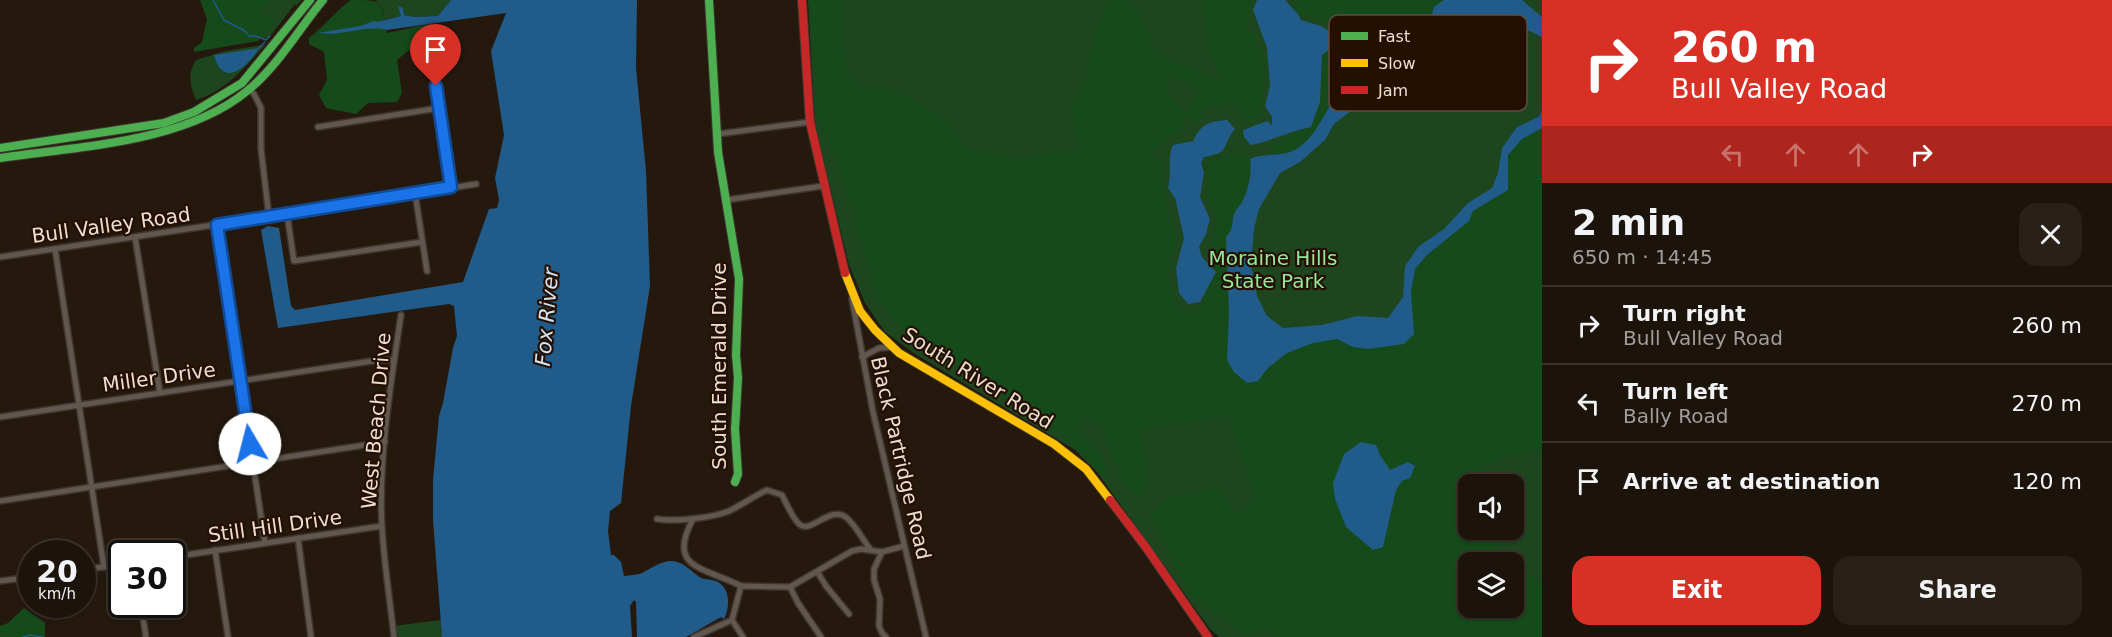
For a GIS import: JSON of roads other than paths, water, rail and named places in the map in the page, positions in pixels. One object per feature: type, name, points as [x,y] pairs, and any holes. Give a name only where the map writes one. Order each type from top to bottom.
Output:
[{"type":"street","points":[[0,147],[164,123],[194,112],[245,86],[310,0]]},
{"type":"street","points":[[0,158],[166,133],[194,123],[222,109],[274,62],[323,0]]},
{"type":"street","name":"South Emerald Drive","points":[[710,0],[718,134],[717,152],[739,279],[735,429],[738,474],[735,482]]},
{"type":"street","name":"South River Road","points":[[802,0],[810,122],[823,186],[849,286],[860,311],[874,330],[899,353],[1054,444],[1086,469],[1146,546],[1208,637]]},
{"type":"street","points":[[430,41],[451,187]]},
{"type":"street","points":[[245,86],[261,108],[261,149],[269,217]]},
{"type":"street","points":[[318,127],[439,108]]},
{"type":"street","points":[[718,134],[810,122]]},
{"type":"street","name":"Bull Valley Road","points":[[0,257],[476,184]]},
{"type":"street","points":[[726,200],[823,186]]},
{"type":"street","points":[[415,194],[427,271]]},
{"type":"street","points":[[287,214],[294,261],[422,242]]},
{"type":"street","points":[[217,225],[265,543]]},
{"type":"street","points":[[135,237],[160,393]]},
{"type":"street","points":[[56,249],[104,567]]},
{"type":"street","name":"Black Partridge Road","points":[[849,286],[862,357],[926,637]]},
{"type":"street","name":"West Beach Drive","points":[[394,637],[382,526],[385,442],[401,315]]},
{"type":"street","points":[[862,357],[879,348],[892,347]]},
{"type":"street","name":"Miller Drive","points":[[0,417],[379,360],[394,360]]},
{"type":"street","points":[[0,501],[385,442]]},
{"type":"street","points":[[657,519],[668,521],[693,519],[727,512],[767,490],[782,495],[798,524],[811,525],[828,516],[839,514],[848,519],[870,549]]},
{"type":"street","points":[[693,519],[682,547],[686,557],[692,564],[741,586],[790,587],[818,573],[852,551],[870,549],[882,552],[904,546]]},
{"type":"street","name":"Still Hill Drive","points":[[186,555],[382,526]]},
{"type":"street","points":[[298,538],[311,637]]},
{"type":"street","points":[[215,550],[228,637]]},
{"type":"street","points":[[882,552],[874,569],[874,580],[880,599],[879,626],[886,637]]},
{"type":"street","points":[[96,568],[108,566]]},
{"type":"street","points":[[818,573],[849,614]]},
{"type":"street","points":[[0,581],[18,579]]},
{"type":"street","points":[[741,586],[732,620],[743,637]]},
{"type":"street","points":[[790,587],[820,637]]},
{"type":"street","points":[[143,618],[146,637]]},
{"type":"street","points":[[694,637],[732,620]]},
{"type":"water","name":"Fox River","points":[[451,0],[637,0],[636,68],[646,171],[650,286],[631,406],[621,503],[610,511],[608,531],[611,555],[621,562],[624,576],[640,574],[661,563],[673,561],[704,579],[716,581],[724,588],[728,604],[724,619],[721,617],[686,637],[637,637],[636,602],[634,600],[630,606],[632,637],[442,637],[433,520],[433,480],[439,416],[457,336],[454,306],[449,304],[278,328],[261,230],[268,226],[279,228],[291,306],[295,310],[463,282],[489,209],[497,208],[499,200],[495,178],[504,135],[491,51],[506,13],[387,30],[370,28],[327,34],[318,33],[401,16],[398,6],[403,8],[404,15],[438,16]]},
{"type":"water","points":[[1257,0],[1285,0],[1301,20],[1329,31],[1329,49],[1322,55],[1320,102],[1311,127],[1251,145],[1244,137],[1243,130],[1267,121],[1272,125],[1272,117],[1265,106],[1270,86],[1267,48],[1253,10]]},
{"type":"water","points":[[1444,0],[1522,0],[1542,17],[1542,37],[1527,31],[1527,15],[1432,15],[1434,7]]},
{"type":"water","points":[[259,48],[249,62],[230,73],[223,71],[214,55]]},
{"type":"water","points":[[1329,109],[1329,111],[1351,111],[1334,124],[1325,140],[1300,162],[1280,173],[1259,209],[1254,229],[1251,266],[1257,296],[1267,316],[1283,328],[1322,325],[1357,316],[1388,318],[1403,297],[1405,266],[1418,247],[1444,229],[1468,203],[1492,188],[1498,173],[1502,148],[1517,127],[1540,116],[1542,110],[1542,128],[1522,139],[1508,155],[1508,190],[1473,211],[1469,221],[1427,255],[1415,269],[1411,292],[1414,334],[1404,344],[1368,349],[1353,347],[1337,339],[1313,343],[1287,353],[1268,368],[1258,381],[1247,383],[1234,372],[1227,360],[1229,313],[1226,237],[1246,192],[1250,175],[1250,159],[1293,151],[1306,142]]},
{"type":"water","points":[[1227,120],[1235,129],[1225,148],[1219,153],[1204,157],[1201,163],[1204,172],[1200,197],[1210,219],[1199,247],[1202,257],[1216,272],[1200,302],[1188,304],[1179,293],[1176,268],[1184,238],[1175,198],[1168,188],[1171,150],[1173,145],[1193,141],[1199,130],[1206,124]]},
{"type":"water","points":[[1361,442],[1376,445],[1390,470],[1408,462],[1415,466],[1410,478],[1402,481],[1396,490],[1383,547],[1373,550],[1346,527],[1335,499],[1333,483],[1344,454]]},
{"type":"waterway","points":[[213,0],[224,20],[245,31],[249,36],[266,40],[270,36]]},
{"type":"waterway","points":[[259,48],[265,42]]},
{"type":"waterway","points":[[23,637],[30,635],[42,637]]},
{"type":"park label","name":"Moraine Hills State Park","points":[[1273,270]]}]
